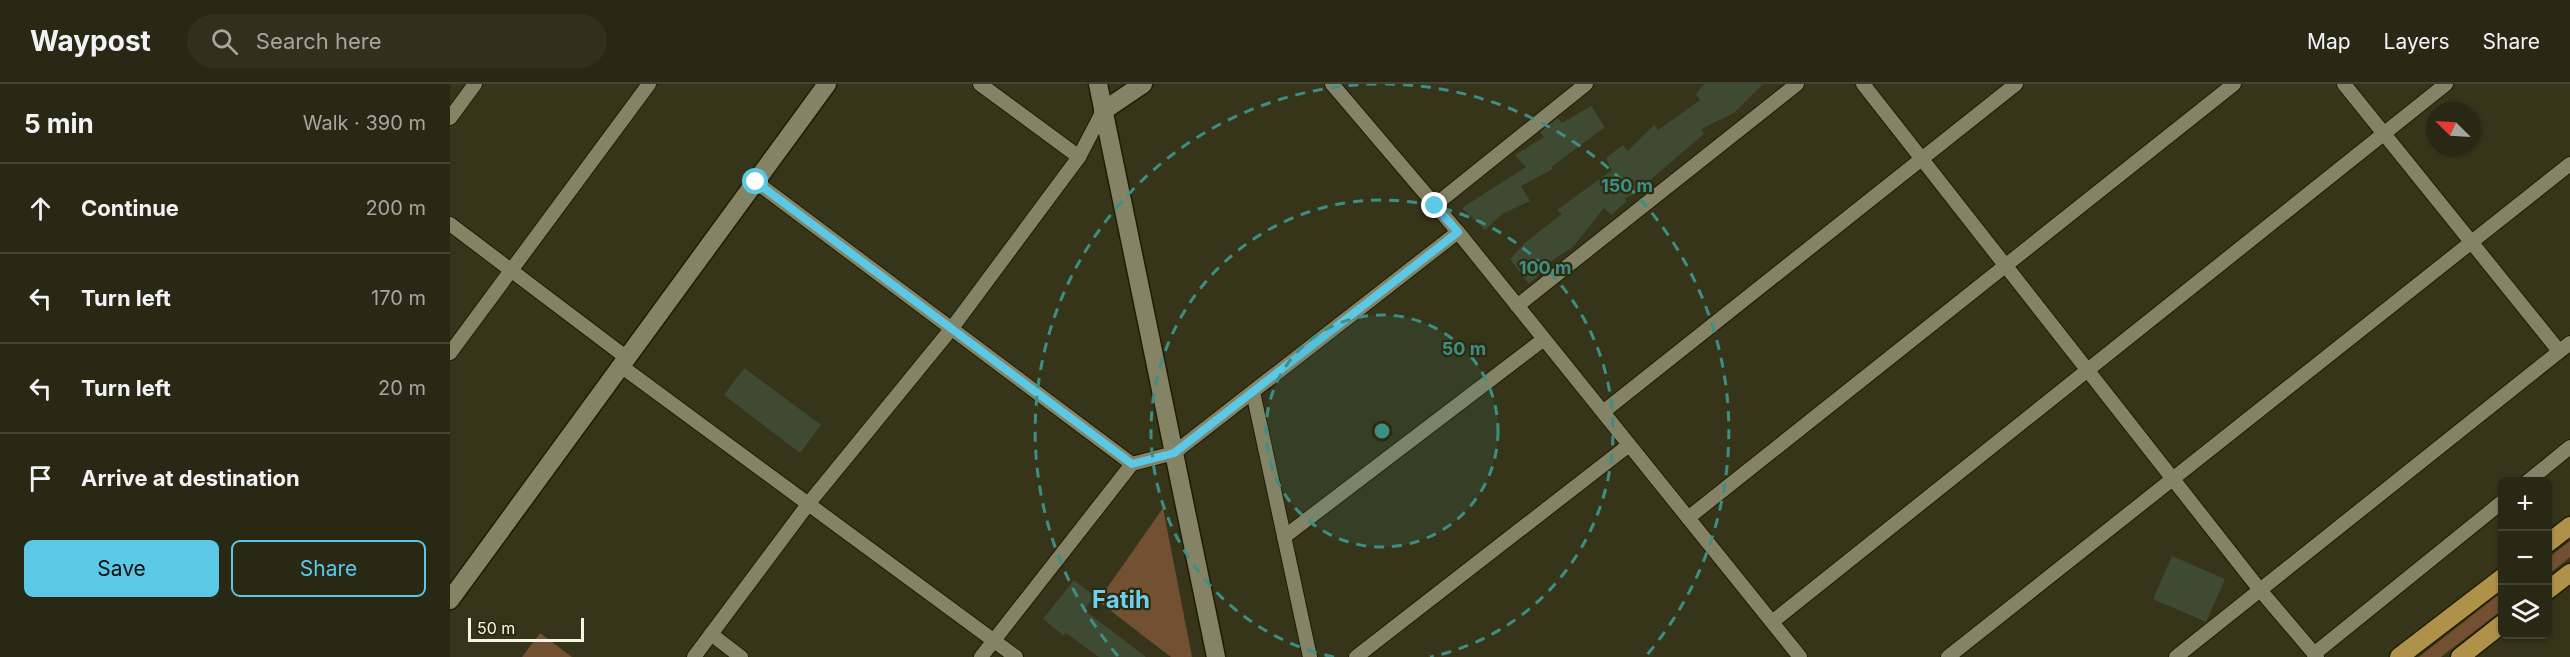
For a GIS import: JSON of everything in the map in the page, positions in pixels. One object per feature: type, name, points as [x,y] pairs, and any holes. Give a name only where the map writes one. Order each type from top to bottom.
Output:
[{"type":"main road","points":[[2552,539],[2570,526]]},
{"type":"main road","points":[[2552,586],[2570,573]]},
{"type":"main road","points":[[2399,657],[2498,581]]},
{"type":"main road","points":[[2460,657],[2498,627]]},
{"type":"street","points":[[450,118],[475,84]]},
{"type":"street","points":[[450,353],[649,84]]},
{"type":"street","points":[[450,600],[827,84]]},
{"type":"street","points":[[980,84],[1079,157]]},
{"type":"street","points":[[1098,84],[1216,657]]},
{"type":"street","points":[[694,657],[809,503],[952,328],[1079,157],[1104,111],[1143,84]]},
{"type":"street","points":[[1332,84],[1458,232],[1800,657]]},
{"type":"street","points":[[1435,206],[1586,84]]},
{"type":"street","points":[[1517,306],[1797,84]]},
{"type":"street","points":[[1863,84],[2260,590],[2316,656],[2498,505]]},
{"type":"street","points":[[1603,412],[2016,84]]},
{"type":"street","points":[[1688,518],[2234,84]]},
{"type":"street","points":[[2176,657],[2565,347],[2471,243],[2344,84]]},
{"type":"street","points":[[1772,622],[2446,84]]},
{"type":"street","points":[[1948,657],[2570,164]]},
{"type":"street","points":[[756,182],[1132,464]]},
{"type":"street","points":[[450,224],[511,269],[624,362],[1016,657]]},
{"type":"street","points":[[981,657],[1132,464],[1174,453],[1458,232]]},
{"type":"street","points":[[1284,537],[1544,339]]},
{"type":"street","points":[[1253,392],[1310,657]]},
{"type":"street","points":[[1356,657],[1629,445]]},
{"type":"street","points":[[2533,477],[2570,447]]},
{"type":"street","points":[[711,634],[741,657]]},
{"type":"shaded area","points":[[1163,508],[1192,657],[1171,657],[1098,601]]},
{"type":"shaded area","points":[[2570,541],[2570,557],[2552,572],[2552,555]]},
{"type":"shaded area","points":[[2498,595],[2498,613],[2441,657],[2419,657]]},
{"type":"shaded area","points":[[540,633],[572,657],[522,657]]},
{"type":"building","points":[[1704,84],[1763,84],[1734,113],[1701,129],[1704,134],[1651,179],[1653,181],[1625,199],[1627,201],[1611,215],[1604,208],[1573,247],[1542,267],[1544,270],[1529,284],[1510,259],[1527,241],[1562,214],[1557,210],[1612,170],[1606,158],[1623,145],[1628,151],[1654,125],[1658,130],[1700,100],[1696,94]]},
{"type":"building","points":[[1591,106],[1605,127],[1551,167],[1553,169],[1521,186],[1530,201],[1502,214],[1485,230],[1462,208],[1526,167],[1515,155],[1544,137],[1540,132],[1555,120],[1558,118],[1562,123]]},
{"type":"building","points":[[744,368],[821,425],[800,453],[724,395]]},
{"type":"building","points":[[2172,556],[2225,579],[2206,622],[2153,599]]},
{"type":"building","points":[[1074,580],[1094,596],[1084,610],[1146,657],[1099,657],[1066,633],[1064,636],[1043,619]]},
{"type":"district","name":"Fatih","points":[[1121,600]]},
{"type":"route","points":[[756,182],[1132,464],[1174,453],[1458,232],[1435,206]]}]
